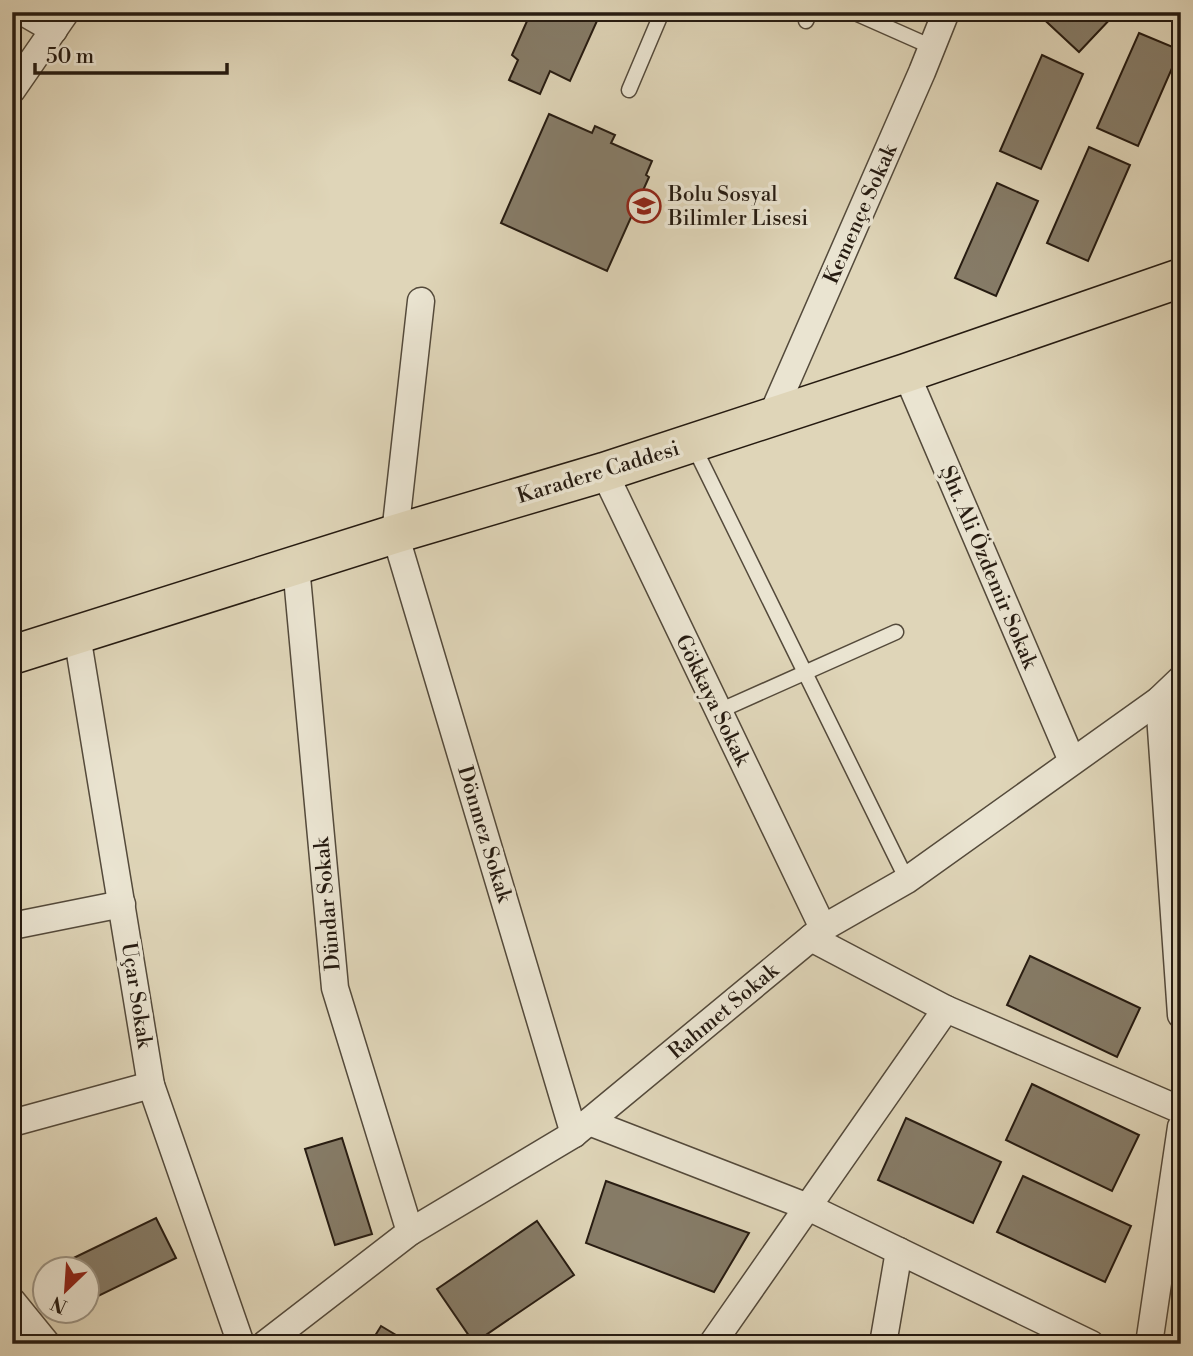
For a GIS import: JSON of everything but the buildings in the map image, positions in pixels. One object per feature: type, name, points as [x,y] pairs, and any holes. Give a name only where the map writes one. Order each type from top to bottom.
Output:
[{"type":"main road","name":"Karadere Caddesi","points":[[12,655],[395,534],[604,472],[906,373],[1181,278]]},
{"type":"street","points":[[12,90],[60,21],[23,12]]},
{"type":"street","name":"Kemençe Sokak","points":[[772,415],[946,12]]},
{"type":"street","points":[[395,534],[421,301]]},
{"type":"street","name":"Şht. Ali Özdemir Sokak","points":[[906,373],[1072,761]]},
{"type":"street","name":"Gökkaya Sokak","points":[[604,472],[719,711],[817,933]]},
{"type":"street","name":"Dönmez Sokak","points":[[395,534],[582,1128]]},
{"type":"street","name":"Dündar Sokak","points":[[296,566],[335,988],[410,1232]]},
{"type":"street","name":"Uçar Sokak","points":[[77,635],[151,1085],[241,1344]]},
{"type":"street","name":"Rahmet Sokak","points":[[265,1344],[410,1232],[582,1128],[817,933],[907,880],[1159,700],[1181,679]]},
{"type":"street","points":[[1159,700],[1171,736],[1181,1015]]},
{"type":"street","points":[[12,926],[122,904]]},
{"type":"street","points":[[817,933],[946,1009],[1181,1110]]},
{"type":"street","points":[[712,1344],[946,1009]]},
{"type":"street","points":[[12,1123],[151,1085]]},
{"type":"street","points":[[1149,1344],[1181,1127]]},
{"type":"street","points":[[582,1128],[808,1207],[1091,1344]]},
{"type":"street","points":[[883,1344],[899,1251]]},
{"type":"street","points":[[12,1301],[47,1344]]},
{"type":"lane","points":[[629,90],[662,12]]},
{"type":"lane","points":[[853,12],[932,47]]},
{"type":"lane","points":[[692,443],[907,880]]},
{"type":"lane","points":[[719,711],[896,632]]},
{"type":"place","name":"Bolu Sosyal Bilimler Lisesi","points":[[644,206]]}]
